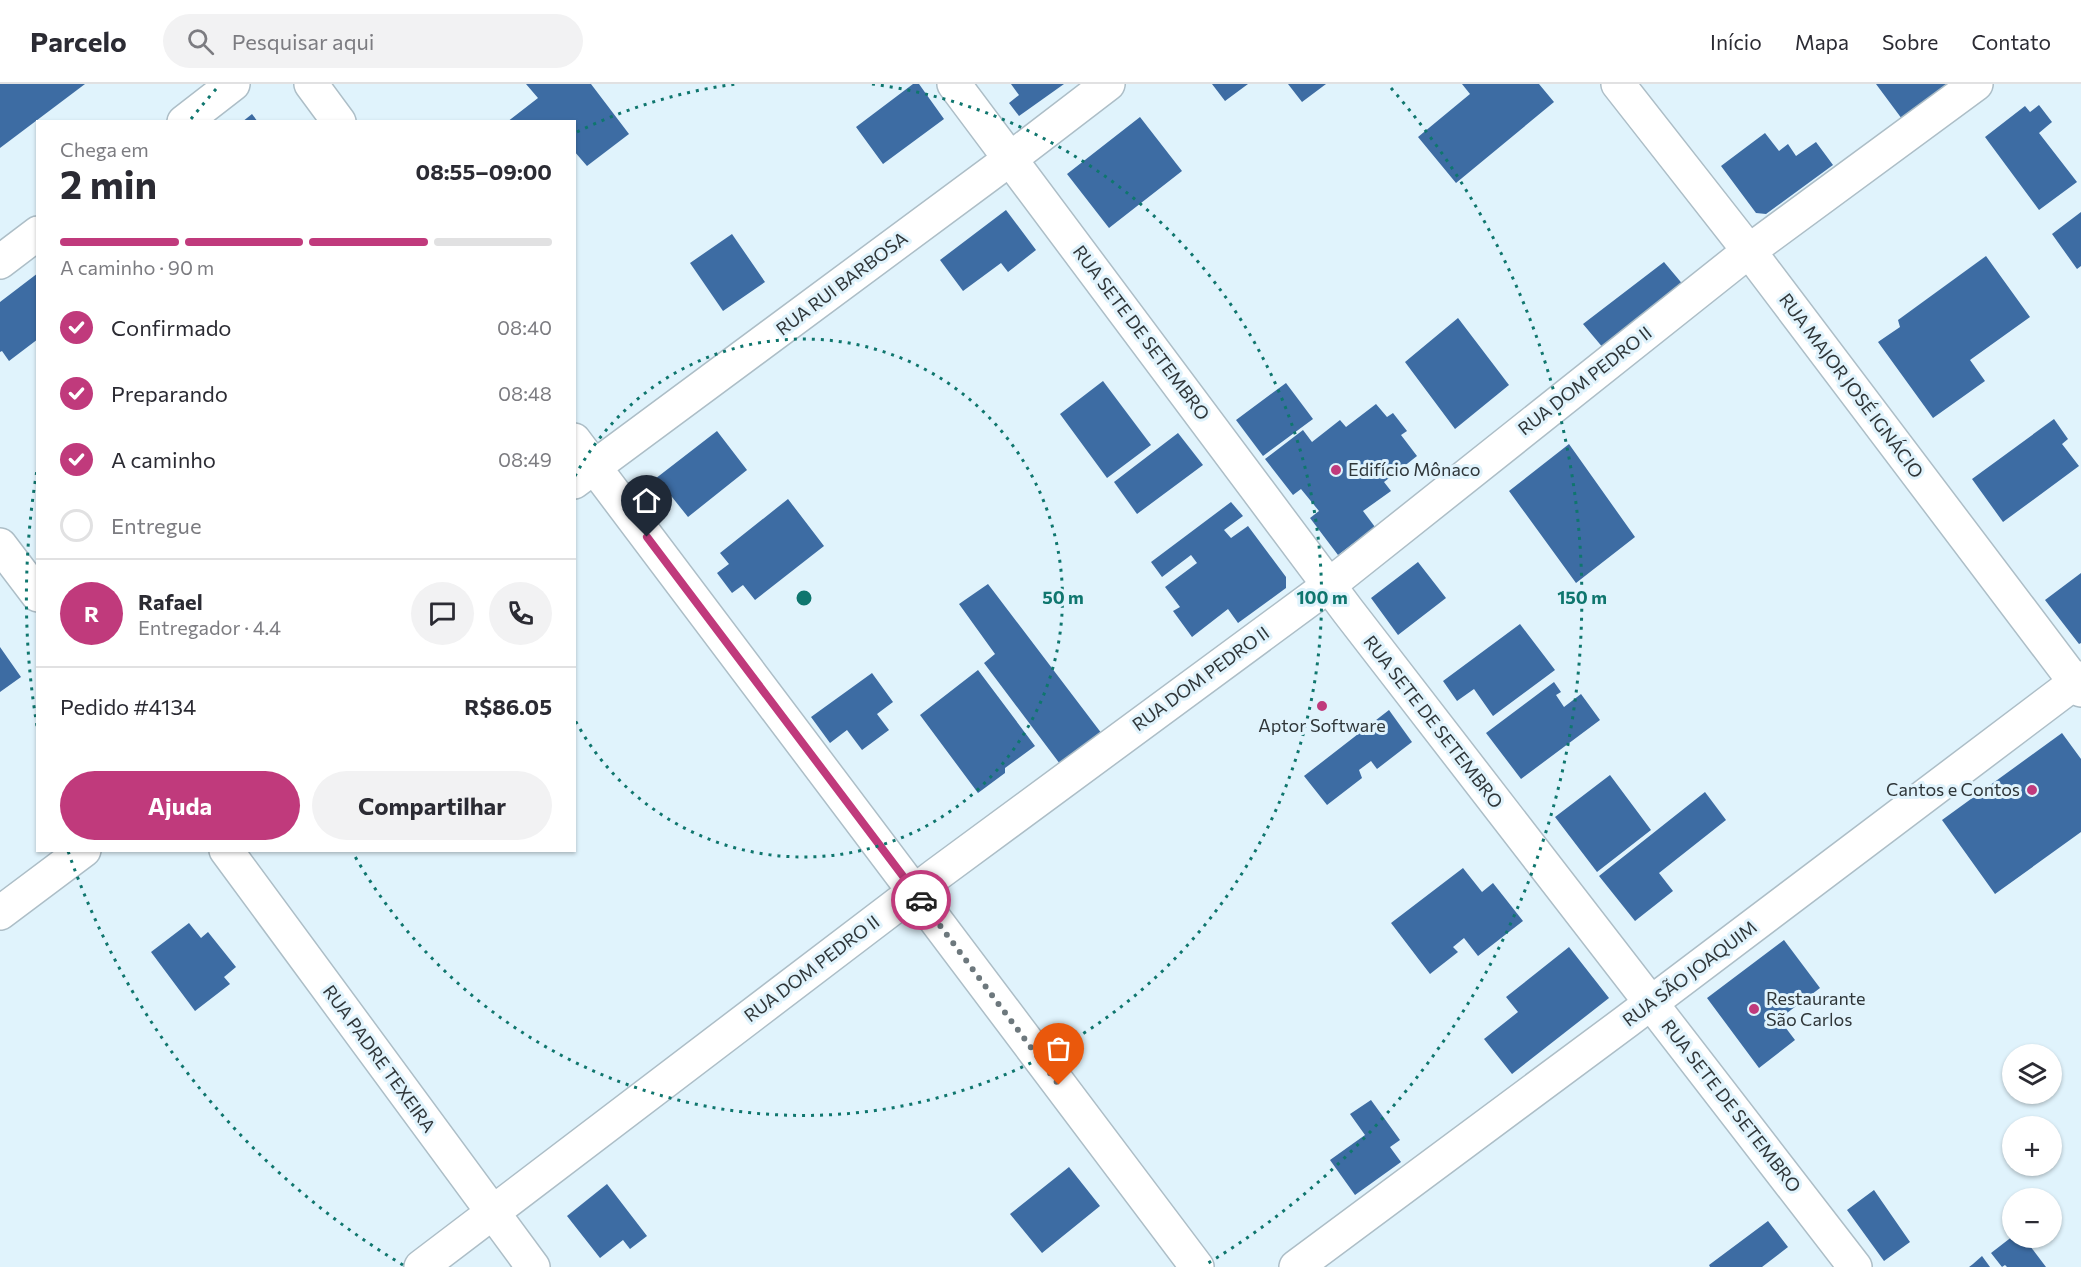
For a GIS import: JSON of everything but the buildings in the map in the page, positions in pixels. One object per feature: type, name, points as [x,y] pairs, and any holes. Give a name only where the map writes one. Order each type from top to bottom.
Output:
[{"type":"main road","points":[[187,120],[233,84]]},
{"type":"main road","points":[[311,84],[338,120]]},
{"type":"main road","name":"RUA SETE DE SETEMBRO","points":[[954,84],[1328,586],[1855,1267]]},
{"type":"main road","name":"RUA RUI BARBOSA","points":[[584,475],[1108,84]]},
{"type":"main road","name":"RUA MAJOR JOSÉ IGNÁCIO","points":[[1618,84],[1749,251],[2079,683]]},
{"type":"main road","name":"RUA DOM PEDRO II","points":[[421,1267],[914,891],[1328,586],[1749,251],[1976,84]]},
{"type":"main road","points":[[0,262],[36,235]]},
{"type":"main road","points":[[576,447],[584,475],[914,891],[1197,1267]]},
{"type":"main road","points":[[0,545],[36,593]]},
{"type":"main road","name":"RUA SÃO JOAQUIM","points":[[1296,1267],[2079,683]]},
{"type":"main road","points":[[0,913],[81,852]]},
{"type":"main road","name":"RUA PADRE TEXEIRA","points":[[227,852],[533,1267]]},
{"type":"way so far","points":[[921,900],[1059,1085]]},
{"type":"place","name":"Edifício Mônaco","points":[[1336,470]]},
{"type":"place","name":"Aptor Software","points":[[1322,706]]},
{"type":"place","name":"Cantos e Contos","points":[[2032,790]]},
{"type":"place","name":"Restaurante São Carlos","points":[[1754,1009]]},
{"type":"route","points":[[647,537],[921,900]]}]
